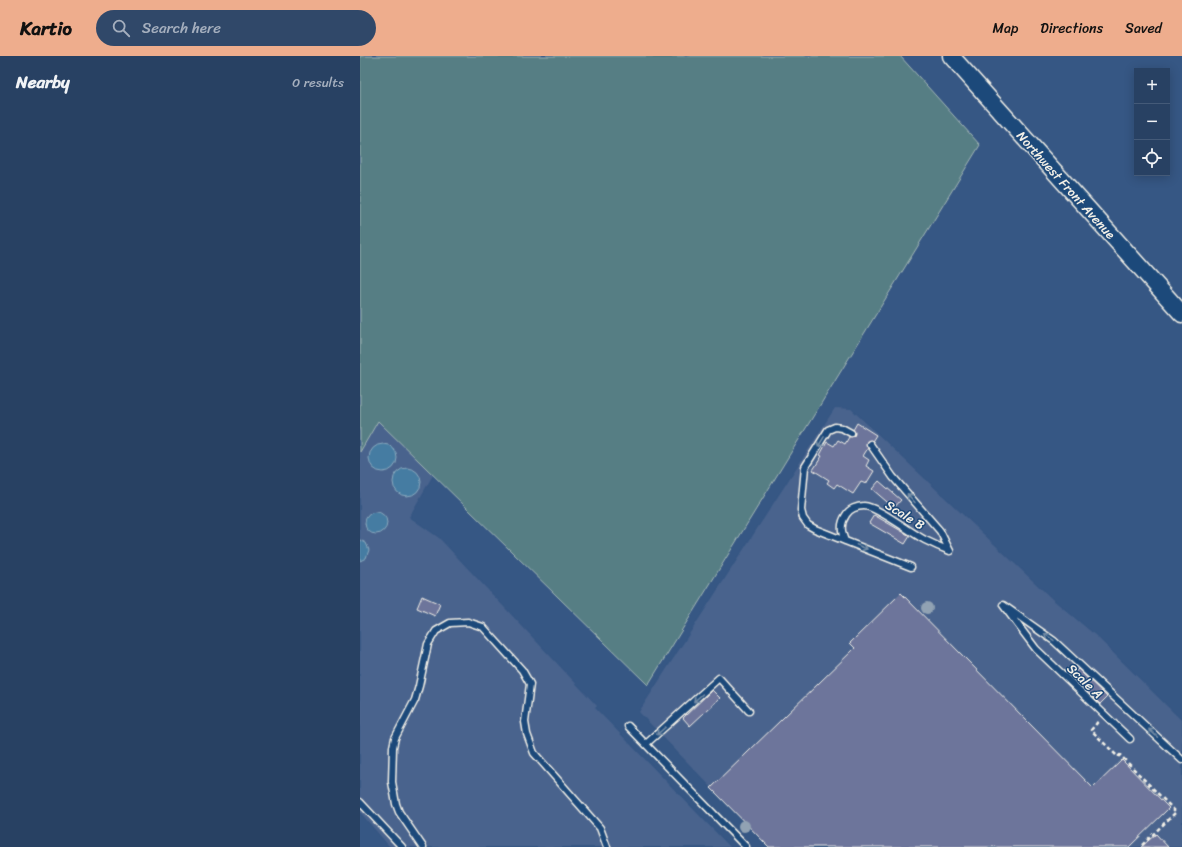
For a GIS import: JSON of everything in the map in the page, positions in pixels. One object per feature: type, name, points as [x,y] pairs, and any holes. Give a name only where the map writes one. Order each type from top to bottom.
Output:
[{"type":"street","name":"Northwest Front Avenue","points":[[951,56],[1182,314]]},
{"type":"lane","points":[[851,433],[842,428],[835,427],[828,430],[805,467],[801,510],[803,518],[808,525],[815,529],[911,567]]},
{"type":"lane","name":"Scale B","points":[[845,541],[841,532],[842,522],[847,513],[855,507],[865,506],[874,509],[924,540],[950,551],[940,531],[893,477],[870,444]]},
{"type":"lane","name":"Scale A","points":[[1130,739],[1036,649],[1003,606],[1054,641],[1182,760]]},
{"type":"lane","points":[[423,847],[399,812],[396,804],[392,782],[393,746],[420,686],[428,644],[436,631],[450,623],[468,622],[483,627],[522,670],[530,684],[525,722],[527,734],[534,753],[557,781],[600,828],[607,847]]},
{"type":"lane","points":[[646,744],[719,678],[749,711]]},
{"type":"lane","points":[[628,726],[746,847]]},
{"type":"lane","points":[[360,802],[402,847]]},
{"type":"path","points":[[1099,710],[1092,718],[1097,724],[1091,730],[1118,757],[1120,755],[1176,812],[1140,847]]},
{"type":"shaded area","points":[[835,408],[851,409],[1052,599],[1096,636],[1182,721],[1182,847],[769,847],[639,712]]},
{"type":"shaded area","points":[[378,421],[433,475],[409,517],[439,538],[597,706],[595,708],[730,847],[390,847],[360,812],[360,452]]},
{"type":"shaded area","points":[[383,444],[393,448],[397,458],[393,468],[383,472],[373,468],[369,458],[373,448]]},
{"type":"shaded area","points":[[407,468],[417,472],[421,482],[417,492],[407,496],[397,492],[393,482],[397,472]]},
{"type":"shaded area","points":[[376,512],[380,513],[386,519],[386,527],[380,533],[376,534],[372,533],[366,527],[365,523],[366,519],[372,513]]},
{"type":"shaded area","points":[[360,540],[366,543],[369,550],[366,558],[360,561]]},
{"type":"green space","points":[[360,56],[900,56],[980,145],[648,685],[378,421],[360,452]]},
{"type":"building","points":[[857,423],[876,435],[863,456],[869,460],[866,466],[874,471],[866,484],[861,482],[853,494],[837,484],[834,488],[827,483],[829,480],[813,470],[822,456],[820,455],[827,442],[834,446],[838,440],[845,444]]},
{"type":"building","points":[[879,481],[901,500],[894,508],[872,489]]},
{"type":"building","points":[[874,515],[910,536],[905,544],[869,523]]},
{"type":"building","points":[[901,593],[1093,788],[1122,760],[1169,808],[1129,847],[769,847],[711,788],[855,648],[850,643]]},
{"type":"building","points":[[422,596],[440,604],[435,616],[417,608]]},
{"type":"building","points":[[1078,669],[1107,697],[1100,704],[1071,676]]},
{"type":"building","points":[[712,690],[720,698],[690,726],[683,718]]},
{"type":"building","points":[[1156,834],[1168,847],[1141,847]]}]
